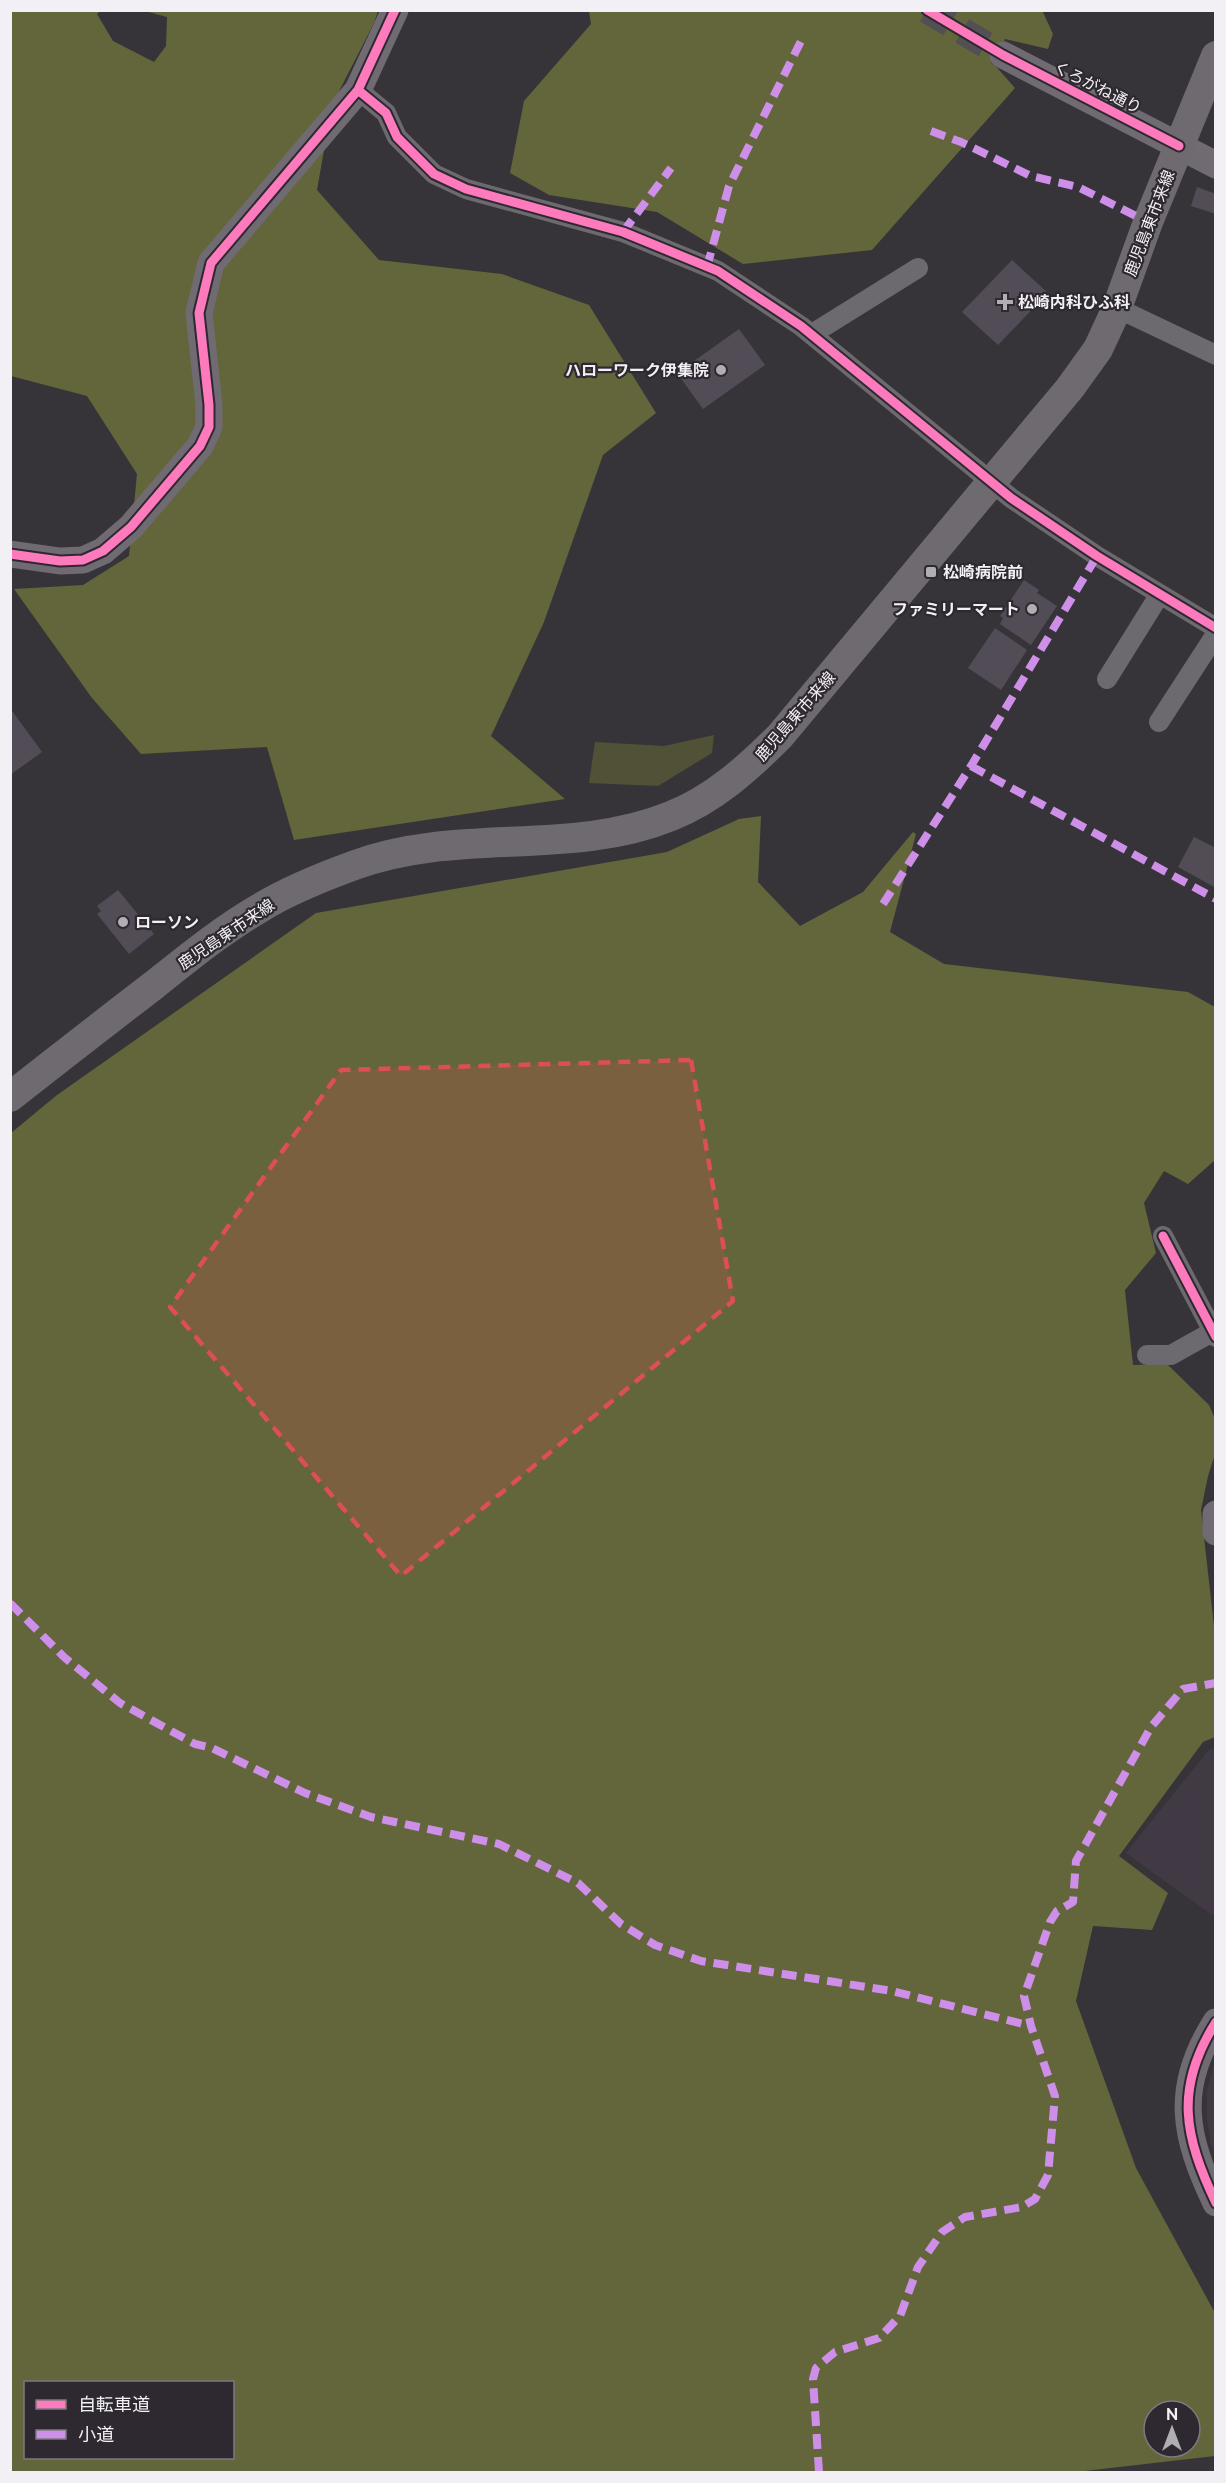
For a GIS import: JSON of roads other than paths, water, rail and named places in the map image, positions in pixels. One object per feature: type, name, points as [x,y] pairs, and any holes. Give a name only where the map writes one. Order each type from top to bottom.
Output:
[{"type":"main road","name":"鹿児島東市来線","points":[[10,1097],[214,938],[261,907],[310,883],[357,864],[408,850],[463,843],[591,836],[633,828],[672,816],[713,793],[748,768],[780,736],[1070,388],[1098,349],[1117,308],[1215,56]]},
{"type":"street","points":[[10,554],[60,561],[83,560],[103,551],[131,527],[200,446],[209,427],[209,405],[199,313],[212,263],[358,90],[395,10]]},
{"type":"street","name":"くろがね通り","points":[[1003,55],[1215,165]]},
{"type":"street","points":[[358,90],[386,113],[397,136],[434,174],[466,189],[623,232],[718,271],[812,334],[1011,498],[1097,556],[1215,628]]},
{"type":"street","points":[[812,334],[918,268]]},
{"type":"street","points":[[1117,308],[1215,355]]},
{"type":"street","points":[[1107,679],[1160,594]]},
{"type":"street","points":[[1159,722],[1215,634]]},
{"type":"street","points":[[1147,1355],[1171,1354],[1214,1335],[1163,1236]]},
{"type":"street","points":[[1215,1514],[1215,1532]]},
{"type":"street","points":[[1215,2022],[1194,2064],[1189,2085],[1188,2110],[1195,2157],[1215,2203]]},
{"type":"tunnel","points":[[927,10],[1003,55]]},
{"type":"place","name":"松崎内科ひふ科","points":[[1005,302]]},
{"type":"place","name":"ハローワーク伊集院","points":[[721,370]]},
{"type":"place","name":"松崎病院前","points":[[931,572]]},
{"type":"place","name":"ファミリーマート","points":[[1032,609]]},
{"type":"place","name":"ローソン","points":[[123,922]]}]
